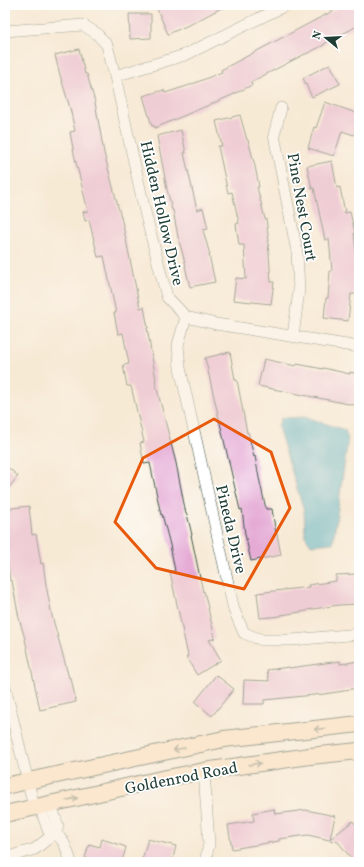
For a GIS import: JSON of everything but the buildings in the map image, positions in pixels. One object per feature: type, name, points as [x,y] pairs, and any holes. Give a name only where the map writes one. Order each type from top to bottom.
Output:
[{"type":"main road","name":"Goldenrod Road","points":[[5,786],[224,739],[359,724]]},
{"type":"main road","name":"Goldenrod Road","points":[[5,814],[161,779],[204,771],[310,756],[359,751]]},
{"type":"street","points":[[116,76],[185,55],[286,5]]},
{"type":"street","name":"Hidden Hollow Drive","points":[[5,31],[83,25],[96,33],[107,45],[116,76],[146,216],[167,297],[186,317]]},
{"type":"street","name":"Pine Nest Court","points":[[281,108],[274,135],[297,252],[299,290],[293,336]]},
{"type":"street","points":[[186,317],[216,324],[359,347]]},
{"type":"street","name":"Pineda Drive","points":[[186,317],[178,345],[180,368],[234,610],[244,633],[262,640],[292,640],[359,634]]},
{"type":"street","points":[[5,687],[28,780],[42,806],[48,830],[55,832],[63,840],[71,862]]},
{"type":"street","points":[[204,771],[209,844],[205,862]]},
{"type":"street","points":[[5,858],[35,848],[55,832]]},
{"type":"highlighted area","points":[[214,419],[271,452],[290,508],[244,589],[156,568],[115,522],[143,458]]},
{"type":"water","points":[[305,417],[345,430],[348,439],[333,543],[311,545],[305,536],[304,511],[278,427],[281,418]]}]
